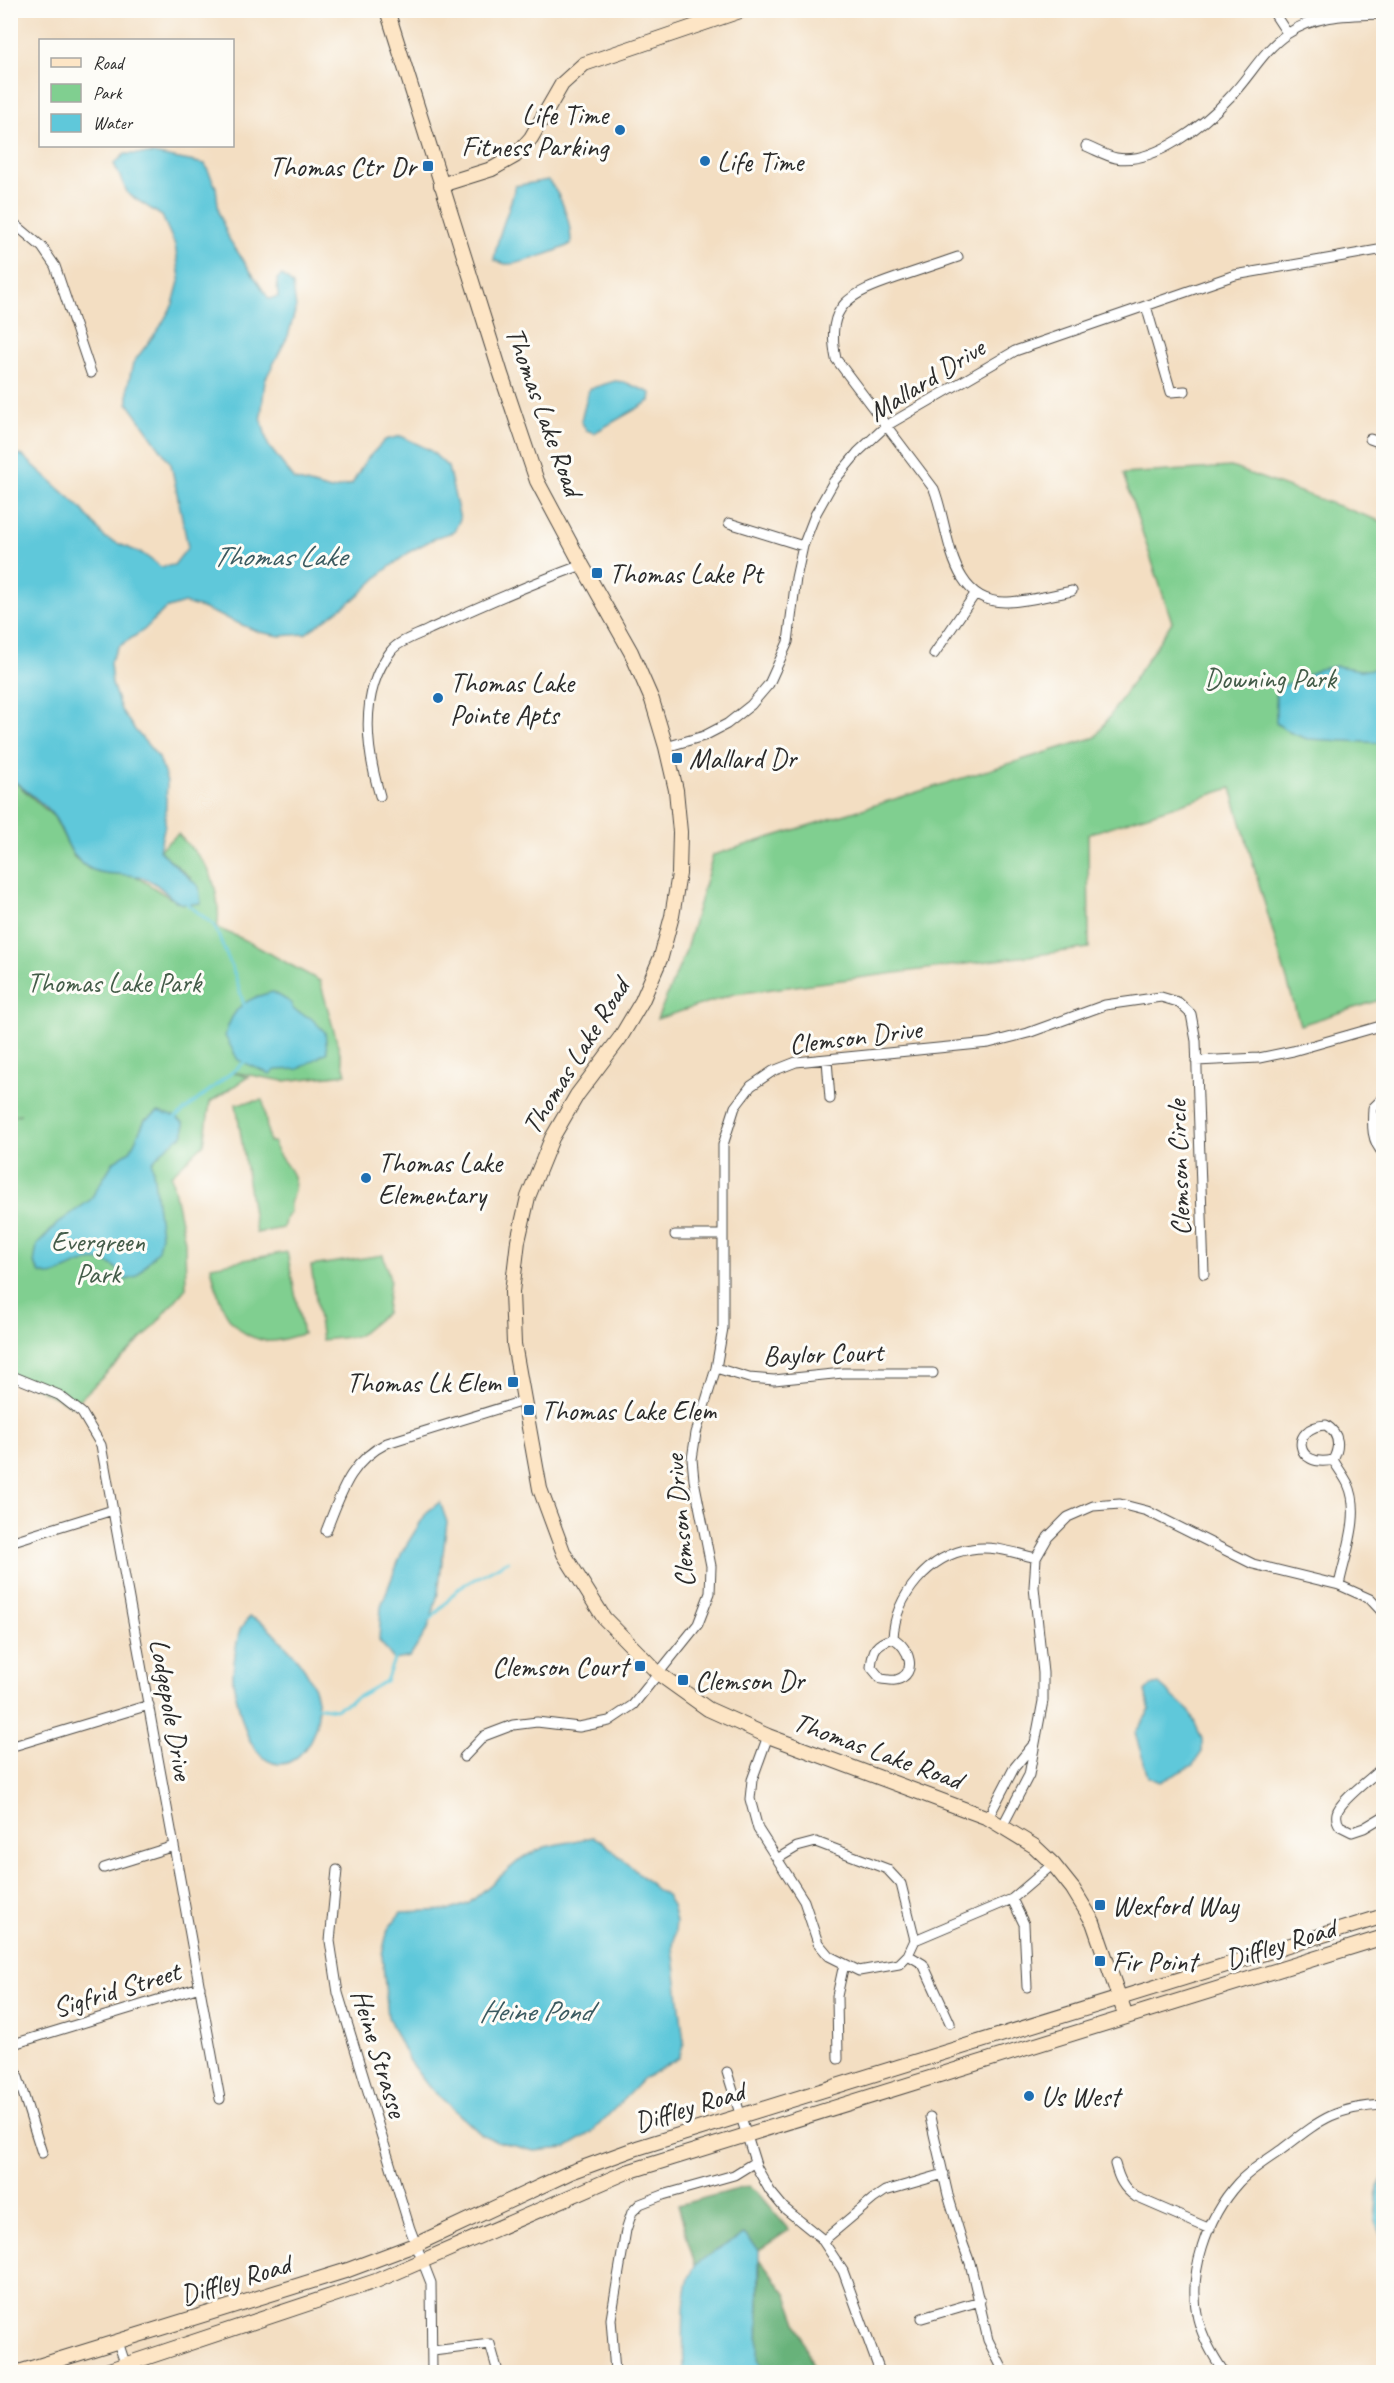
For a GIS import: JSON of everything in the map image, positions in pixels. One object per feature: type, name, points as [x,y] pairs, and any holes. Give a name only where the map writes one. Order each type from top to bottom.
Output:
[{"type":"main road","name":"Thomas Lake Road","points":[[387,10],[537,481],[631,652],[652,700],[676,790],[680,832],[679,874],[672,916],[661,957],[642,1001],[620,1038],[577,1095],[541,1160],[528,1197],[518,1241],[512,1292],[514,1344],[540,1489],[564,1554],[604,1618],[659,1674],[708,1709],[768,1736],[988,1818],[1034,1846],[1053,1864],[1073,1889],[1093,1922],[1126,2017]]},
{"type":"main road","points":[[441,185],[492,169],[515,156],[531,138],[562,84],[584,64],[743,10]]},
{"type":"main road","name":"Diffley Road","points":[[103,2373],[127,2369],[376,2282],[548,2205],[744,2125],[1119,1998],[1383,1916]]},
{"type":"main road","name":"Diffley Road","points":[[19,2373],[348,2270],[417,2244],[572,2172],[637,2148],[744,2125],[1126,2017],[1383,1937]]},
{"type":"street","points":[[1272,10],[1287,33]]},
{"type":"street","points":[[1086,146],[1116,158],[1140,158],[1159,151],[1201,123],[1230,98],[1265,51],[1287,33],[1309,22],[1332,16],[1383,14]]},
{"type":"street","points":[[13,226],[42,247],[55,266],[91,373]]},
{"type":"street","name":"Mallard Drive","points":[[666,747],[704,736],[727,724],[751,705],[769,684],[788,642],[796,578],[803,546],[815,514],[834,481],[858,452],[886,426],[1015,351],[1235,275],[1383,249]]},
{"type":"street","points":[[958,257],[862,290],[847,300],[836,317],[832,338],[836,359],[934,489],[942,509],[955,568],[963,582],[975,594],[990,600],[1006,602],[1072,591]]},
{"type":"street","points":[[1146,306],[1171,392],[1185,391]]},
{"type":"street","points":[[1370,439],[1383,444]]},
{"type":"street","points":[[729,523],[803,546]]},
{"type":"street","points":[[380,795],[371,759],[367,716],[376,675],[392,649],[518,589],[582,566]]},
{"type":"street","points":[[934,654],[975,594]]},
{"type":"street","name":"Clemson Drive","points":[[659,1674],[698,1624],[710,1593],[711,1566],[693,1480],[692,1459],[696,1433],[716,1368],[723,1328],[723,1145],[735,1107],[752,1086],[773,1071],[796,1062],[989,1043],[1028,1033],[1105,1005],[1161,997],[1178,1002],[1191,1014],[1196,1060]]},
{"type":"street","points":[[1196,1060],[1259,1058],[1297,1050],[1383,1025]]},
{"type":"street","points":[[827,1060],[830,1099]]},
{"type":"street","name":"Clemson Circle","points":[[1196,1060],[1204,1274]]},
{"type":"street","points":[[1383,1097],[1373,1108],[1372,1128],[1377,1147],[1383,1154]]},
{"type":"street","points":[[675,1235],[723,1235]]},
{"type":"street","name":"Baylor Court","points":[[716,1368],[749,1378],[774,1380],[843,1373],[933,1373]]},
{"type":"street","name":"Lodgepole Drive","points":[[10,1375],[59,1395],[82,1413],[101,1445],[220,2099]]},
{"type":"street","points":[[326,1531],[349,1475],[371,1451],[387,1443],[523,1401]]},
{"type":"street","points":[[1326,1425],[1333,1430],[1338,1439],[1338,1449],[1333,1460],[1321,1463],[1310,1460],[1302,1452],[1301,1443],[1310,1428],[1326,1425]]},
{"type":"street","points":[[1333,1460],[1348,1484],[1353,1501],[1352,1521],[1339,1585]]},
{"type":"street","points":[[1003,1826],[1029,1775],[1042,1701],[1043,1672],[1034,1587],[1036,1558],[1048,1537],[1068,1517],[1093,1506],[1120,1504],[1147,1511],[1253,1564],[1339,1585],[1370,1599],[1383,1614]]},
{"type":"street","points":[[10,1542],[113,1510]]},
{"type":"street","points":[[893,1638],[893,1627],[900,1604],[918,1578],[942,1558],[971,1549],[999,1549],[1036,1558]]},
{"type":"street","points":[[893,1638],[904,1644],[910,1659],[907,1672],[896,1680],[881,1679],[871,1667],[872,1652],[881,1642],[893,1638]]},
{"type":"street","points":[[464,1757],[484,1736],[513,1725],[537,1722],[579,1727],[609,1721],[633,1705],[659,1674]]},
{"type":"street","points":[[10,1748],[149,1705]]},
{"type":"street","points":[[768,1736],[752,1780],[750,1799],[758,1829],[777,1859],[804,1901],[818,1943],[829,1956],[859,1971],[899,1964],[908,1955],[915,1940],[901,1884],[887,1869],[816,1842],[797,1847],[777,1859]]},
{"type":"street","points":[[988,1818],[1014,1768],[1033,1745]]},
{"type":"street","points":[[1383,1766],[1348,1798],[1338,1809],[1336,1815],[1340,1826],[1352,1832],[1383,1816]]},
{"type":"street","points":[[104,1868],[174,1846]]},
{"type":"street","points":[[915,1940],[1011,1899],[1053,1864]]},
{"type":"street","name":"Heine Strasse","points":[[337,1870],[330,1941],[338,1993],[410,2229],[431,2283],[432,2373]]},
{"type":"street","points":[[1011,1899],[1024,1924],[1027,1987]]},
{"type":"street","points":[[908,1955],[923,1964],[950,2023]]},
{"type":"street","points":[[838,2059],[837,1996],[844,1964]]},
{"type":"street","name":"Sigfrid Street","points":[[10,2045],[200,1987]]},
{"type":"street","points":[[10,2052],[42,2154]]},
{"type":"street","points":[[727,2072],[755,2162],[770,2191],[784,2208],[823,2241],[843,2271],[880,2373]]},
{"type":"street","points":[[1224,2373],[1209,2349],[1198,2318],[1195,2286],[1203,2247],[1218,2209],[1239,2181],[1325,2117],[1359,2106],[1383,2105]]},
{"type":"street","points":[[930,2117],[980,2301],[988,2340],[1004,2373]]},
{"type":"street","points":[[615,2373],[611,2319],[626,2230],[632,2212],[640,2204],[663,2195],[734,2175],[755,2162]]},
{"type":"street","points":[[1115,2164],[1119,2180],[1136,2197],[1210,2229]]},
{"type":"street","points":[[823,2241],[885,2191],[944,2174]]},
{"type":"street","points":[[921,2318],[980,2301]]},
{"type":"street","points":[[118,2342],[127,2369]]},
{"type":"street","points":[[433,2351],[490,2344],[498,2373]]},
{"type":"green space","name":"Downing Park","points":[[1231,467],[1383,522],[1383,999],[1300,1025],[1231,788],[1088,834],[1089,948],[734,994],[657,1019],[685,953],[713,855],[1096,737],[1172,622],[1123,474]]},
{"type":"green space","points":[[10,778],[54,817],[74,857],[89,869],[131,873],[170,898],[191,878],[159,850],[178,834],[199,856],[212,878],[218,910],[217,928],[243,939],[320,981],[346,1074],[284,1081],[232,1072],[248,1077],[210,1102],[204,1144],[171,1175],[185,1241],[186,1288],[148,1333],[73,1406],[11,1375],[10,1117],[21,1114],[11,1115]]},
{"type":"green space","points":[[263,1100],[269,1142],[274,1142],[295,1184],[290,1212],[283,1228],[256,1233],[236,1104]]},
{"type":"green space","points":[[287,1252],[303,1334],[270,1341],[252,1337],[242,1331],[226,1314],[211,1266]]},
{"type":"green space","points":[[383,1255],[390,1279],[386,1313],[358,1336],[322,1340],[311,1266]]},
{"type":"green space","points":[[749,2186],[757,2192],[789,2230],[759,2250],[744,2234],[695,2265],[678,2205]]},
{"type":"green space","points":[[760,2259],[787,2295],[815,2372],[766,2372],[758,2360]]},
{"type":"water","name":"Thomas Lake","points":[[125,154],[153,154],[205,164],[216,187],[219,213],[229,239],[269,299],[278,297],[277,279],[282,275],[293,285],[296,308],[288,336],[265,380],[261,417],[268,445],[295,480],[331,490],[352,484],[366,460],[385,440],[401,436],[430,450],[448,467],[460,519],[454,532],[437,537],[411,551],[383,572],[357,597],[305,634],[280,636],[259,632],[202,608],[184,603],[165,609],[144,630],[118,647],[110,662],[112,684],[121,710],[159,758],[167,782],[165,825],[159,850],[199,887],[201,903],[191,904],[174,900],[161,888],[146,879],[103,873],[87,867],[71,851],[51,812],[11,778],[11,452],[23,456],[81,508],[105,538],[143,554],[161,567],[174,565],[188,547],[171,464],[128,403],[128,385],[133,363],[160,327],[173,304],[180,278],[175,245],[162,216],[128,194],[114,164]]},
{"type":"water","points":[[548,180],[565,210],[570,227],[571,244],[513,264],[504,264],[494,260],[515,186]]},
{"type":"water","points":[[615,381],[624,382],[651,393],[650,401],[594,433],[586,430],[581,421],[589,389]]},
{"type":"water","points":[[1337,666],[1360,670],[1383,669],[1383,743],[1307,739],[1289,732],[1276,723],[1276,689],[1320,669]]},
{"type":"water","points":[[273,992],[290,1002],[294,1010],[311,1018],[325,1032],[327,1052],[299,1069],[276,1070],[270,1074],[238,1060],[225,1036],[232,1018],[242,1005],[255,997]]},
{"type":"water","points":[[158,1112],[176,1117],[184,1123],[184,1134],[164,1149],[152,1162],[161,1235],[158,1250],[136,1277],[126,1280],[118,1270],[101,1261],[72,1266],[52,1276],[40,1273],[34,1263],[37,1245],[58,1223],[90,1200],[114,1161],[130,1151],[145,1120]]},
{"type":"water","points":[[440,1502],[447,1522],[438,1593],[429,1627],[410,1657],[394,1660],[379,1640],[381,1606],[402,1552],[427,1512]]},
{"type":"water","points":[[250,1617],[269,1628],[291,1652],[308,1674],[315,1691],[318,1709],[313,1734],[299,1755],[290,1762],[279,1764],[268,1761],[257,1751],[247,1734],[240,1713],[233,1682],[234,1663],[239,1632]]},
{"type":"water","points":[[1159,1684],[1190,1712],[1202,1739],[1202,1752],[1193,1765],[1160,1782],[1148,1777],[1135,1733],[1150,1710],[1145,1692],[1151,1686]]},
{"type":"water","name":"Heine Pond","points":[[593,1837],[602,1841],[666,1896],[672,1905],[676,1922],[673,1947],[684,2043],[679,2058],[643,2079],[591,2133],[566,2148],[534,2151],[496,2141],[481,2134],[428,2086],[409,2061],[388,2017],[382,1954],[388,1929],[401,1912],[450,1910],[468,1904],[522,1858],[545,1847]]},
{"type":"water","points":[[1383,2178],[1383,2239],[1375,2222],[1378,2187]]},
{"type":"water","points":[[744,2234],[759,2250],[758,2360],[766,2372],[684,2372],[685,2299],[691,2272],[702,2260]]},
{"type":"waterway","points":[[187,904],[214,925],[235,975],[244,1005]]},
{"type":"waterway","points":[[173,1120],[247,1060]]},
{"type":"waterway","points":[[431,1619],[460,1587],[508,1561]]},
{"type":"waterway","points":[[314,1706],[336,1709],[386,1681],[395,1657]]},
{"type":"place","name":"Life Time Fitness Parking","points":[[620,130]]},
{"type":"place","name":"Life Time","points":[[705,161]]},
{"type":"place","name":"Thomas Ctr Dr","points":[[428,166]]},
{"type":"place","name":"Thomas Lake Pt","points":[[597,573]]},
{"type":"place","name":"Thomas Lake Pointe Apts","points":[[438,698]]},
{"type":"place","name":"Mallard Dr","points":[[677,758]]},
{"type":"place","name":"Thomas Lake Elementary","points":[[366,1178]]},
{"type":"place","name":"Thomas Lk Elem","points":[[513,1382]]},
{"type":"place","name":"Thomas Lake Elem","points":[[529,1410]]},
{"type":"place","name":"Clemson Court","points":[[640,1666]]},
{"type":"place","name":"Clemson Dr","points":[[683,1680]]},
{"type":"place","name":"Wexford Way","points":[[1100,1905]]},
{"type":"place","name":"Fir Point","points":[[1100,1961]]},
{"type":"place","name":"Us West","points":[[1029,2096]]},
{"type":"park label","name":"Thomas Lake Park","points":[[114,982]]},
{"type":"park label","name":"Evergreen Park","points":[[98,1257]]}]
